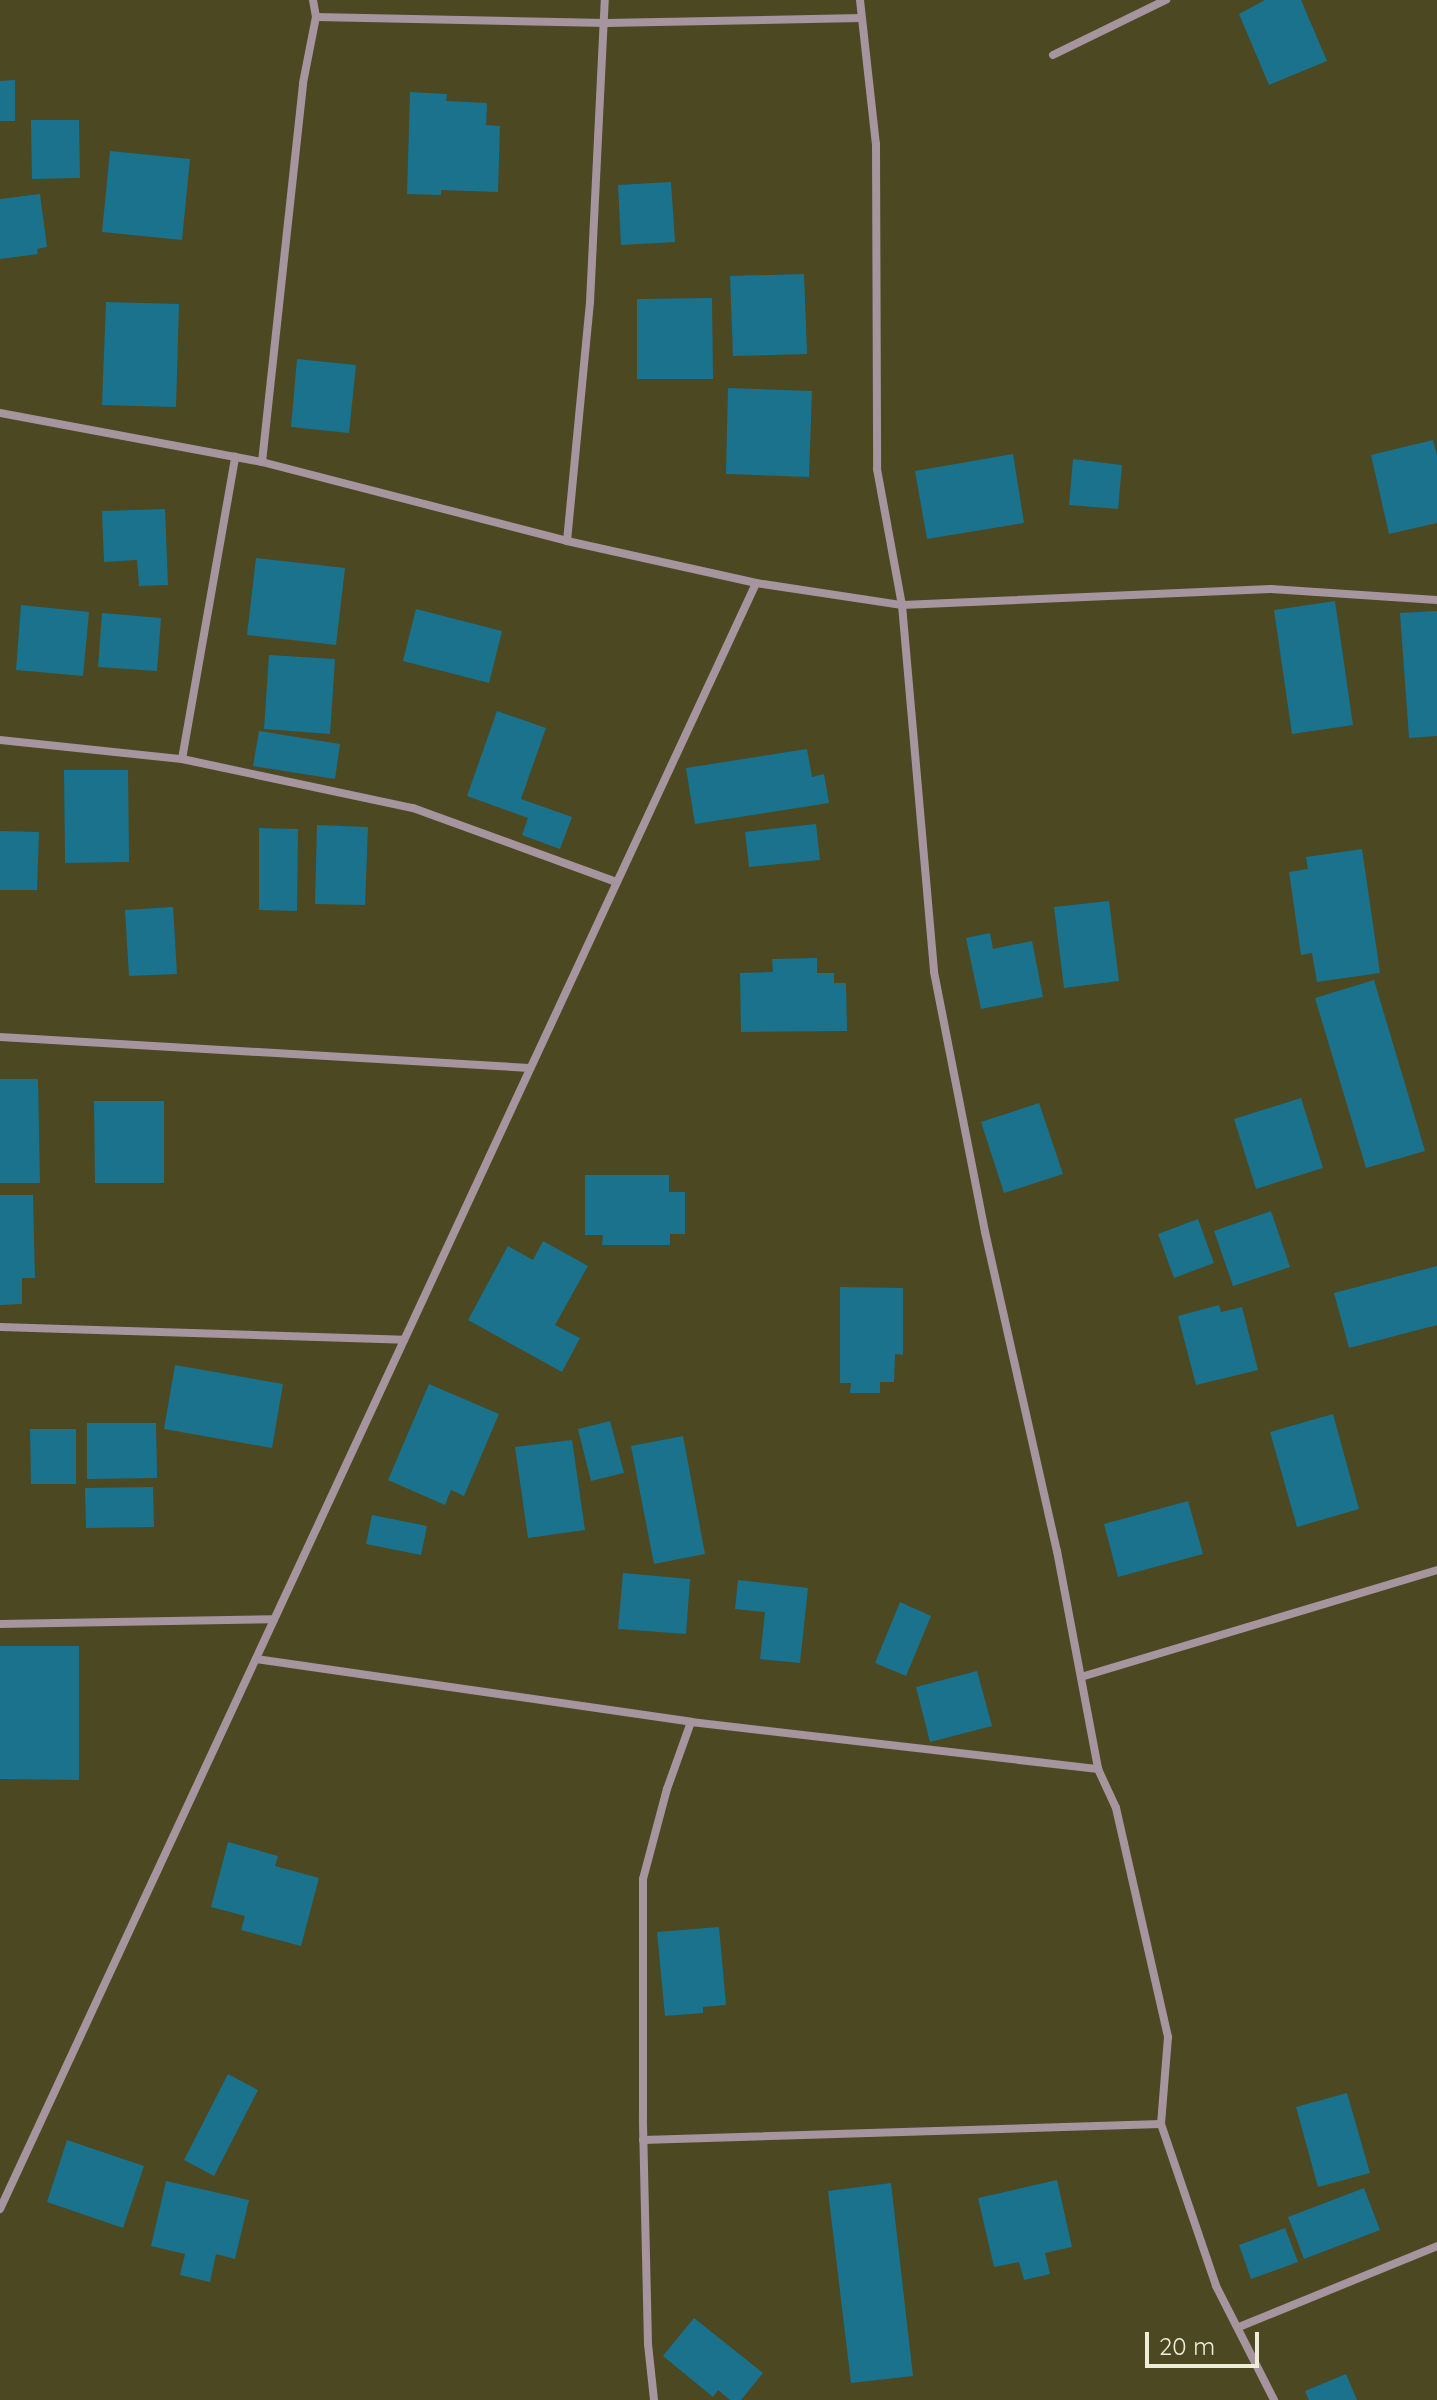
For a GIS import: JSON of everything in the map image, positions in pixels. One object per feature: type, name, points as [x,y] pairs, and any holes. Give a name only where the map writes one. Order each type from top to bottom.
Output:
[{"type":"street","points":[[262,462],[303,83],[316,17],[313,0]]},
{"type":"street","points":[[567,541],[590,302],[605,0]]},
{"type":"street","points":[[860,0],[876,144],[877,469],[902,605],[934,972],[985,1232],[1057,1551],[1098,1769],[1116,1808],[1168,2037],[1161,2124],[1216,2286],[1274,2400]]},
{"type":"street","points":[[1053,55],[1166,0]]},
{"type":"street","points":[[316,17],[606,23],[861,18]]},
{"type":"street","points":[[0,413],[262,462],[567,541],[756,583],[902,605],[1271,589],[1437,600]]},
{"type":"street","points":[[182,759],[235,457]]},
{"type":"street","points":[[0,2209],[756,583]]},
{"type":"street","points":[[0,740],[182,759],[413,808],[616,882]]},
{"type":"street","points":[[0,1037],[529,1068]]},
{"type":"street","points":[[0,1327],[404,1340]]},
{"type":"street","points":[[1081,1677],[1437,1570]]},
{"type":"street","points":[[0,1624],[274,1619]]},
{"type":"street","points":[[256,1659],[691,1722],[1098,1769]]},
{"type":"street","points":[[654,2400],[648,2344],[643,2140],[643,1879],[667,1789],[691,1722]]},
{"type":"street","points":[[643,2140],[1161,2124]]},
{"type":"street","points":[[1239,2327],[1437,2246]]},
{"type":"building","points":[[1265,0],[1301,0],[1327,61],[1269,85],[1239,14]]},
{"type":"building","points":[[15,80],[15,121],[0,121],[0,81]]},
{"type":"building","points":[[410,92],[447,94],[446,101],[487,103],[486,125],[500,126],[498,192],[441,190],[441,195],[407,194]]},
{"type":"building","points":[[31,120],[79,120],[80,178],[32,179]]},
{"type":"building","points":[[110,151],[190,159],[182,240],[102,232]]},
{"type":"building","points":[[671,182],[675,242],[621,245],[618,185]]},
{"type":"building","points":[[40,194],[47,247],[37,249],[38,254],[0,259],[0,199]]},
{"type":"building","points":[[804,274],[807,354],[733,356],[730,276]]},
{"type":"building","points":[[712,298],[713,379],[637,379],[637,299]]},
{"type":"building","points":[[106,302],[179,304],[176,407],[102,405]]},
{"type":"building","points":[[297,359],[356,365],[349,433],[291,427]]},
{"type":"building","points":[[728,388],[812,391],[809,477],[726,474]]},
{"type":"building","points":[[1433,440],[1437,456],[1437,523],[1389,534],[1371,455]]},
{"type":"building","points":[[1013,454],[1024,523],[927,539],[915,471]]},
{"type":"building","points":[[1073,459],[1122,465],[1118,509],[1069,505]]},
{"type":"building","points":[[165,509],[168,585],[139,586],[137,560],[104,562],[102,511]]},
{"type":"building","points":[[256,558],[345,568],[336,645],[247,635]]},
{"type":"building","points":[[1335,601],[1353,725],[1292,734],[1274,610]]},
{"type":"building","points":[[21,605],[89,612],[83,676],[16,670]]},
{"type":"building","points":[[416,609],[502,631],[489,683],[403,661]]},
{"type":"building","points":[[1437,611],[1437,736],[1409,738],[1400,613]]},
{"type":"building","points":[[102,613],[161,618],[157,671],[98,667]]},
{"type":"building","points":[[269,655],[335,659],[330,734],[264,729]]},
{"type":"building","points":[[497,711],[546,728],[521,799],[572,817],[560,849],[522,835],[528,818],[467,796]]},
{"type":"building","points":[[259,731],[340,744],[335,779],[253,766]]},
{"type":"building","points":[[807,749],[812,777],[824,774],[829,803],[695,824],[686,768]]},
{"type":"building","points":[[64,770],[128,770],[129,862],[65,863]]},
{"type":"building","points":[[816,824],[820,860],[749,867],[745,832]]},
{"type":"building","points":[[317,825],[368,827],[365,905],[315,904]]},
{"type":"building","points":[[259,828],[298,829],[297,911],[259,910]]},
{"type":"building","points":[[0,831],[39,832],[37,890],[0,890]]},
{"type":"building","points":[[1362,849],[1380,973],[1317,982],[1312,953],[1301,955],[1289,872],[1308,869],[1306,857]]},
{"type":"building","points":[[1109,901],[1119,981],[1064,988],[1054,907]]},
{"type":"building","points":[[173,907],[177,974],[129,976],[125,910]]},
{"type":"building","points":[[990,933],[993,949],[1032,941],[1043,997],[981,1009],[966,938]]},
{"type":"building","points":[[817,958],[817,973],[834,973],[834,983],[846,983],[847,1031],[741,1032],[740,973],[773,972],[772,959]]},
{"type":"building","points":[[1374,980],[1425,1151],[1366,1168],[1315,998]]},
{"type":"building","points":[[0,1079],[38,1079],[40,1183],[0,1183]]},
{"type":"building","points":[[1301,1098],[1323,1168],[1256,1189],[1234,1119]]},
{"type":"building","points":[[94,1101],[164,1101],[164,1183],[95,1183]]},
{"type":"building","points":[[1039,1103],[1063,1174],[1004,1193],[981,1122]]},
{"type":"building","points":[[585,1175],[669,1175],[669,1192],[685,1192],[685,1234],[670,1234],[670,1245],[602,1245],[603,1235],[585,1235]]},
{"type":"building","points":[[0,1195],[33,1195],[35,1278],[22,1278],[22,1304],[0,1305]]},
{"type":"building","points":[[1271,1211],[1290,1267],[1233,1286],[1214,1231]]},
{"type":"building","points":[[1198,1219],[1214,1263],[1174,1278],[1158,1234]]},
{"type":"building","points":[[543,1241],[588,1266],[555,1325],[580,1338],[562,1372],[468,1320],[508,1246],[533,1260]]},
{"type":"building","points":[[1437,1266],[1437,1325],[1349,1348],[1334,1293]]},
{"type":"building","points":[[840,1287],[903,1288],[903,1355],[895,1354],[894,1382],[880,1382],[880,1393],[850,1393],[851,1383],[840,1383]]},
{"type":"building","points":[[1219,1305],[1221,1312],[1242,1307],[1258,1370],[1196,1385],[1178,1316]]},
{"type":"building","points":[[175,1365],[283,1384],[272,1448],[164,1429]]},
{"type":"building","points":[[429,1384],[499,1414],[464,1496],[451,1490],[445,1505],[388,1480]]},
{"type":"building","points":[[1333,1414],[1359,1509],[1297,1527],[1270,1432]]},
{"type":"building","points":[[610,1421],[624,1473],[591,1481],[578,1429]]},
{"type":"building","points":[[87,1423],[156,1423],[157,1478],[87,1479]]},
{"type":"building","points":[[30,1429],[76,1429],[76,1484],[31,1484]]},
{"type":"building","points":[[683,1436],[705,1554],[654,1564],[631,1446]]},
{"type":"building","points":[[572,1440],[585,1530],[528,1538],[515,1447]]},
{"type":"building","points":[[153,1487],[154,1527],[86,1528],[85,1488]]},
{"type":"building","points":[[1188,1501],[1203,1554],[1118,1577],[1104,1524]]},
{"type":"building","points":[[372,1515],[427,1526],[421,1555],[366,1544]]},
{"type":"building","points":[[623,1573],[690,1579],[686,1634],[618,1629]]},
{"type":"building","points":[[738,1580],[808,1588],[800,1663],[760,1659],[765,1612],[735,1609]]},
{"type":"building","points":[[900,1602],[931,1616],[906,1676],[875,1663]]},
{"type":"building","points":[[0,1646],[79,1646],[79,1780],[0,1779]]},
{"type":"building","points":[[977,1671],[992,1726],[930,1742],[916,1687]]},
{"type":"building","points":[[228,1842],[278,1856],[275,1866],[319,1878],[301,1946],[241,1930],[245,1916],[211,1907]]},
{"type":"building","points":[[719,1927],[726,2005],[703,2007],[703,2013],[665,2016],[657,1932]]},
{"type":"building","points":[[228,2074],[258,2090],[214,2176],[184,2160]]},
{"type":"building","points":[[1347,2093],[1370,2173],[1318,2187],[1296,2107]]},
{"type":"building","points":[[67,2140],[144,2166],[123,2228],[47,2202]]},
{"type":"building","points":[[1057,2180],[1072,2247],[1045,2253],[1050,2274],[1024,2280],[1019,2262],[994,2267],[978,2198]]},
{"type":"building","points":[[166,2181],[249,2200],[235,2259],[216,2254],[210,2282],[180,2275],[185,2254],[151,2246]]},
{"type":"building","points":[[891,2183],[913,2376],[851,2383],[828,2191]]},
{"type":"building","points":[[1364,2188],[1380,2230],[1304,2259],[1288,2217]]},
{"type":"building","points":[[1285,2228],[1298,2262],[1251,2279],[1239,2245]]},
{"type":"building","points":[[694,2318],[763,2373],[741,2400],[730,2400],[718,2390],[713,2397],[663,2356]]},
{"type":"building","points":[[1346,2374],[1357,2400],[1309,2400],[1305,2391]]}]
